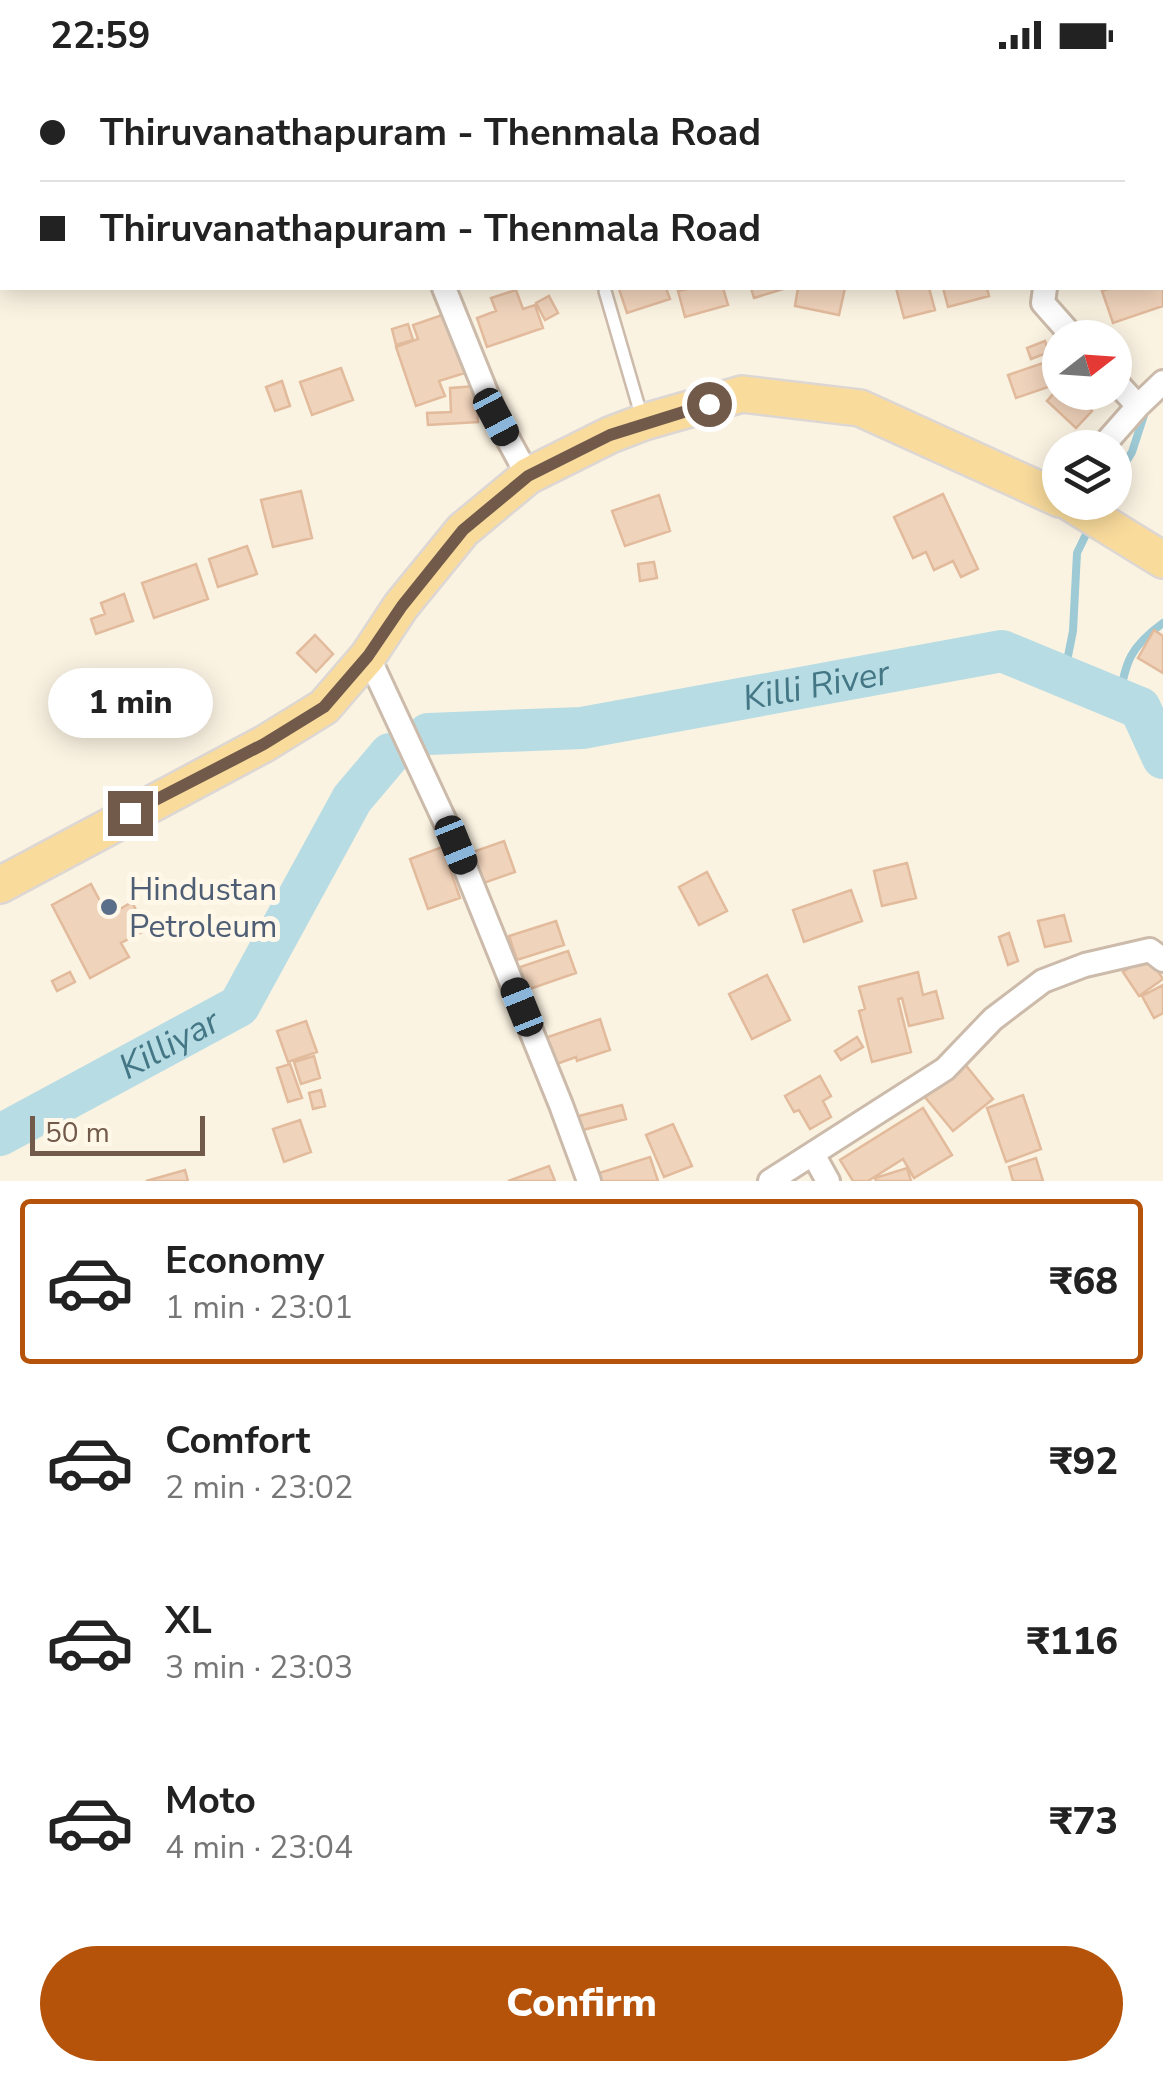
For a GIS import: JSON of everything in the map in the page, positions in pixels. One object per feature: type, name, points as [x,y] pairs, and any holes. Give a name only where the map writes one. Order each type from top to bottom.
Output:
[{"type":"main road","points":[[0,885],[264,744],[324,707],[368,656],[463,530],[528,476],[644,422],[742,394],[860,408],[1042,489]]},
{"type":"main road","points":[[1099,520],[1163,560]]},
{"type":"street","points":[[445,290],[490,402],[528,476]]},
{"type":"street","points":[[1045,290],[1043,303],[1058,320]]},
{"type":"street","points":[[1117,430],[1163,382]]},
{"type":"street","points":[[1132,399],[1138,406]]},
{"type":"street","points":[[368,656],[456,845],[589,1181]]},
{"type":"street","points":[[770,1181],[945,1069],[993,1019],[1043,981],[1085,965],[1156,955]]},
{"type":"street","points":[[813,1154],[828,1181]]},
{"type":"lane","points":[[604,291],[644,422]]},
{"type":"building","points":[[516,290],[523,309],[535,305],[543,328],[487,347],[477,318],[496,311],[491,298]]},
{"type":"building","points":[[619,290],[667,290],[670,299],[627,313]]},
{"type":"building","points":[[724,290],[728,305],[685,317],[678,291]]},
{"type":"building","points":[[752,290],[780,290],[754,298]]},
{"type":"building","points":[[798,290],[845,290],[839,315],[795,306]]},
{"type":"building","points":[[897,290],[930,290],[935,310],[904,318]]},
{"type":"building","points":[[944,290],[988,290],[989,296],[948,307]]},
{"type":"building","points":[[1163,290],[1163,306],[1112,320],[1102,291]]},
{"type":"building","points":[[549,296],[558,313],[545,320],[536,303]]},
{"type":"building","points":[[445,314],[465,373],[439,381],[445,396],[416,406],[396,347],[418,339],[413,325]]},
{"type":"building","points":[[408,324],[413,340],[396,345],[392,329]]},
{"type":"building","points":[[1042,342],[1042,355],[1031,359],[1027,348]]},
{"type":"building","points":[[1042,363],[1042,389],[1016,398],[1008,375]]},
{"type":"building","points":[[341,368],[353,400],[312,415],[300,382]]},
{"type":"building","points":[[282,381],[290,406],[275,411],[266,387]]},
{"type":"building","points":[[476,386],[478,422],[428,425],[427,413],[451,412],[450,388]]},
{"type":"building","points":[[1057,410],[1091,410],[1076,428]]},
{"type":"building","points":[[301,491],[312,538],[273,547],[261,500]]},
{"type":"building","points":[[943,494],[978,569],[961,577],[953,561],[934,570],[926,552],[913,558],[894,517]]},
{"type":"building","points":[[659,495],[670,531],[625,546],[612,511]]},
{"type":"building","points":[[247,546],[257,574],[218,587],[209,559]]},
{"type":"building","points":[[654,562],[657,578],[640,581],[638,564]]},
{"type":"building","points":[[196,564],[208,599],[154,618],[142,583]]},
{"type":"building","points":[[124,594],[133,621],[96,634],[91,619],[105,614],[101,603]]},
{"type":"building","points":[[1154,630],[1163,636],[1163,673],[1138,658]]},
{"type":"building","points":[[315,635],[333,654],[316,672],[297,653]]},
{"type":"building","points":[[504,841],[515,872],[481,884],[470,853]]},
{"type":"building","points":[[442,847],[460,898],[428,909],[410,859]]},
{"type":"building","points":[[907,863],[916,898],[882,906],[874,871]]},
{"type":"building","points":[[707,872],[727,911],[699,925],[679,887]]},
{"type":"building","points":[[91,884],[108,916],[132,902],[146,930],[121,943],[129,957],[90,978],[52,905]]},
{"type":"building","points":[[851,890],[862,921],[804,942],[793,910]]},
{"type":"building","points":[[1064,915],[1071,941],[1045,947],[1038,921]]},
{"type":"building","points":[[556,921],[564,945],[517,960],[509,936]]},
{"type":"building","points":[[1009,933],[1018,961],[1008,965],[999,937]]},
{"type":"building","points":[[568,951],[576,973],[527,990],[520,967]]},
{"type":"building","points":[[1148,955],[1163,979],[1139,996],[1123,972]]},
{"type":"building","points":[[70,972],[75,982],[57,991],[52,981]]},
{"type":"building","points":[[918,972],[923,995],[936,991],[943,1018],[909,1026],[902,998],[898,999],[911,1052],[872,1062],[859,1011],[865,1009],[859,987]]},
{"type":"building","points":[[767,975],[790,1020],[752,1039],[729,994]]},
{"type":"building","points":[[1163,985],[1163,1013],[1154,1018],[1142,996]]},
{"type":"building","points":[[600,1019],[610,1050],[554,1065],[545,1038]]},
{"type":"building","points":[[306,1021],[317,1052],[288,1062],[277,1031]]},
{"type":"building","points":[[857,1037],[863,1047],[841,1060],[835,1051]]},
{"type":"building","points":[[314,1056],[320,1078],[301,1084],[294,1062]]},
{"type":"building","points":[[964,1063],[993,1099],[953,1131],[924,1096]]},
{"type":"building","points":[[290,1064],[302,1098],[288,1102],[277,1068]]},
{"type":"building","points":[[820,1076],[831,1096],[823,1101],[831,1117],[810,1129],[785,1096]]},
{"type":"building","points":[[321,1090],[325,1106],[313,1109],[309,1093]]},
{"type":"building","points":[[1023,1095],[1041,1149],[1006,1162],[987,1108]]},
{"type":"building","points":[[622,1105],[626,1119],[575,1132],[571,1118]]},
{"type":"building","points":[[923,1108],[952,1155],[914,1178],[903,1159],[868,1181],[853,1181],[840,1160]]},
{"type":"building","points":[[300,1120],[311,1152],[284,1162],[273,1129]]},
{"type":"building","points":[[673,1124],[692,1166],[664,1177],[646,1135]]},
{"type":"building","points":[[650,1157],[658,1181],[601,1181],[599,1173]]},
{"type":"building","points":[[1036,1158],[1043,1181],[1013,1181],[1009,1167]]},
{"type":"building","points":[[549,1166],[555,1181],[508,1181]]},
{"type":"building","points":[[907,1168],[911,1181],[876,1181],[875,1178]]},
{"type":"building","points":[[185,1170],[188,1181],[146,1181]]},
{"type":"waterway","points":[[1132,452],[1146,409]]},
{"type":"waterway","points":[[1064,676],[1073,631],[1077,553],[1091,524]]},
{"type":"waterway","points":[[1119,699],[1131,656],[1163,623]]},
{"type":"waterway","name":"Killi River","points":[[428,734],[582,728],[1002,651],[1140,708],[1163,758]]},
{"type":"waterway","name":"Killiyar","points":[[0,1135],[239,1006],[352,799],[390,754]]},
{"type":"place","name":"Hindustan Petroleum","points":[[109,907]]},
{"type":"route","points":[[130,813],[264,744],[324,707],[368,656],[463,530],[528,476],[610,435],[709,404]]}]
